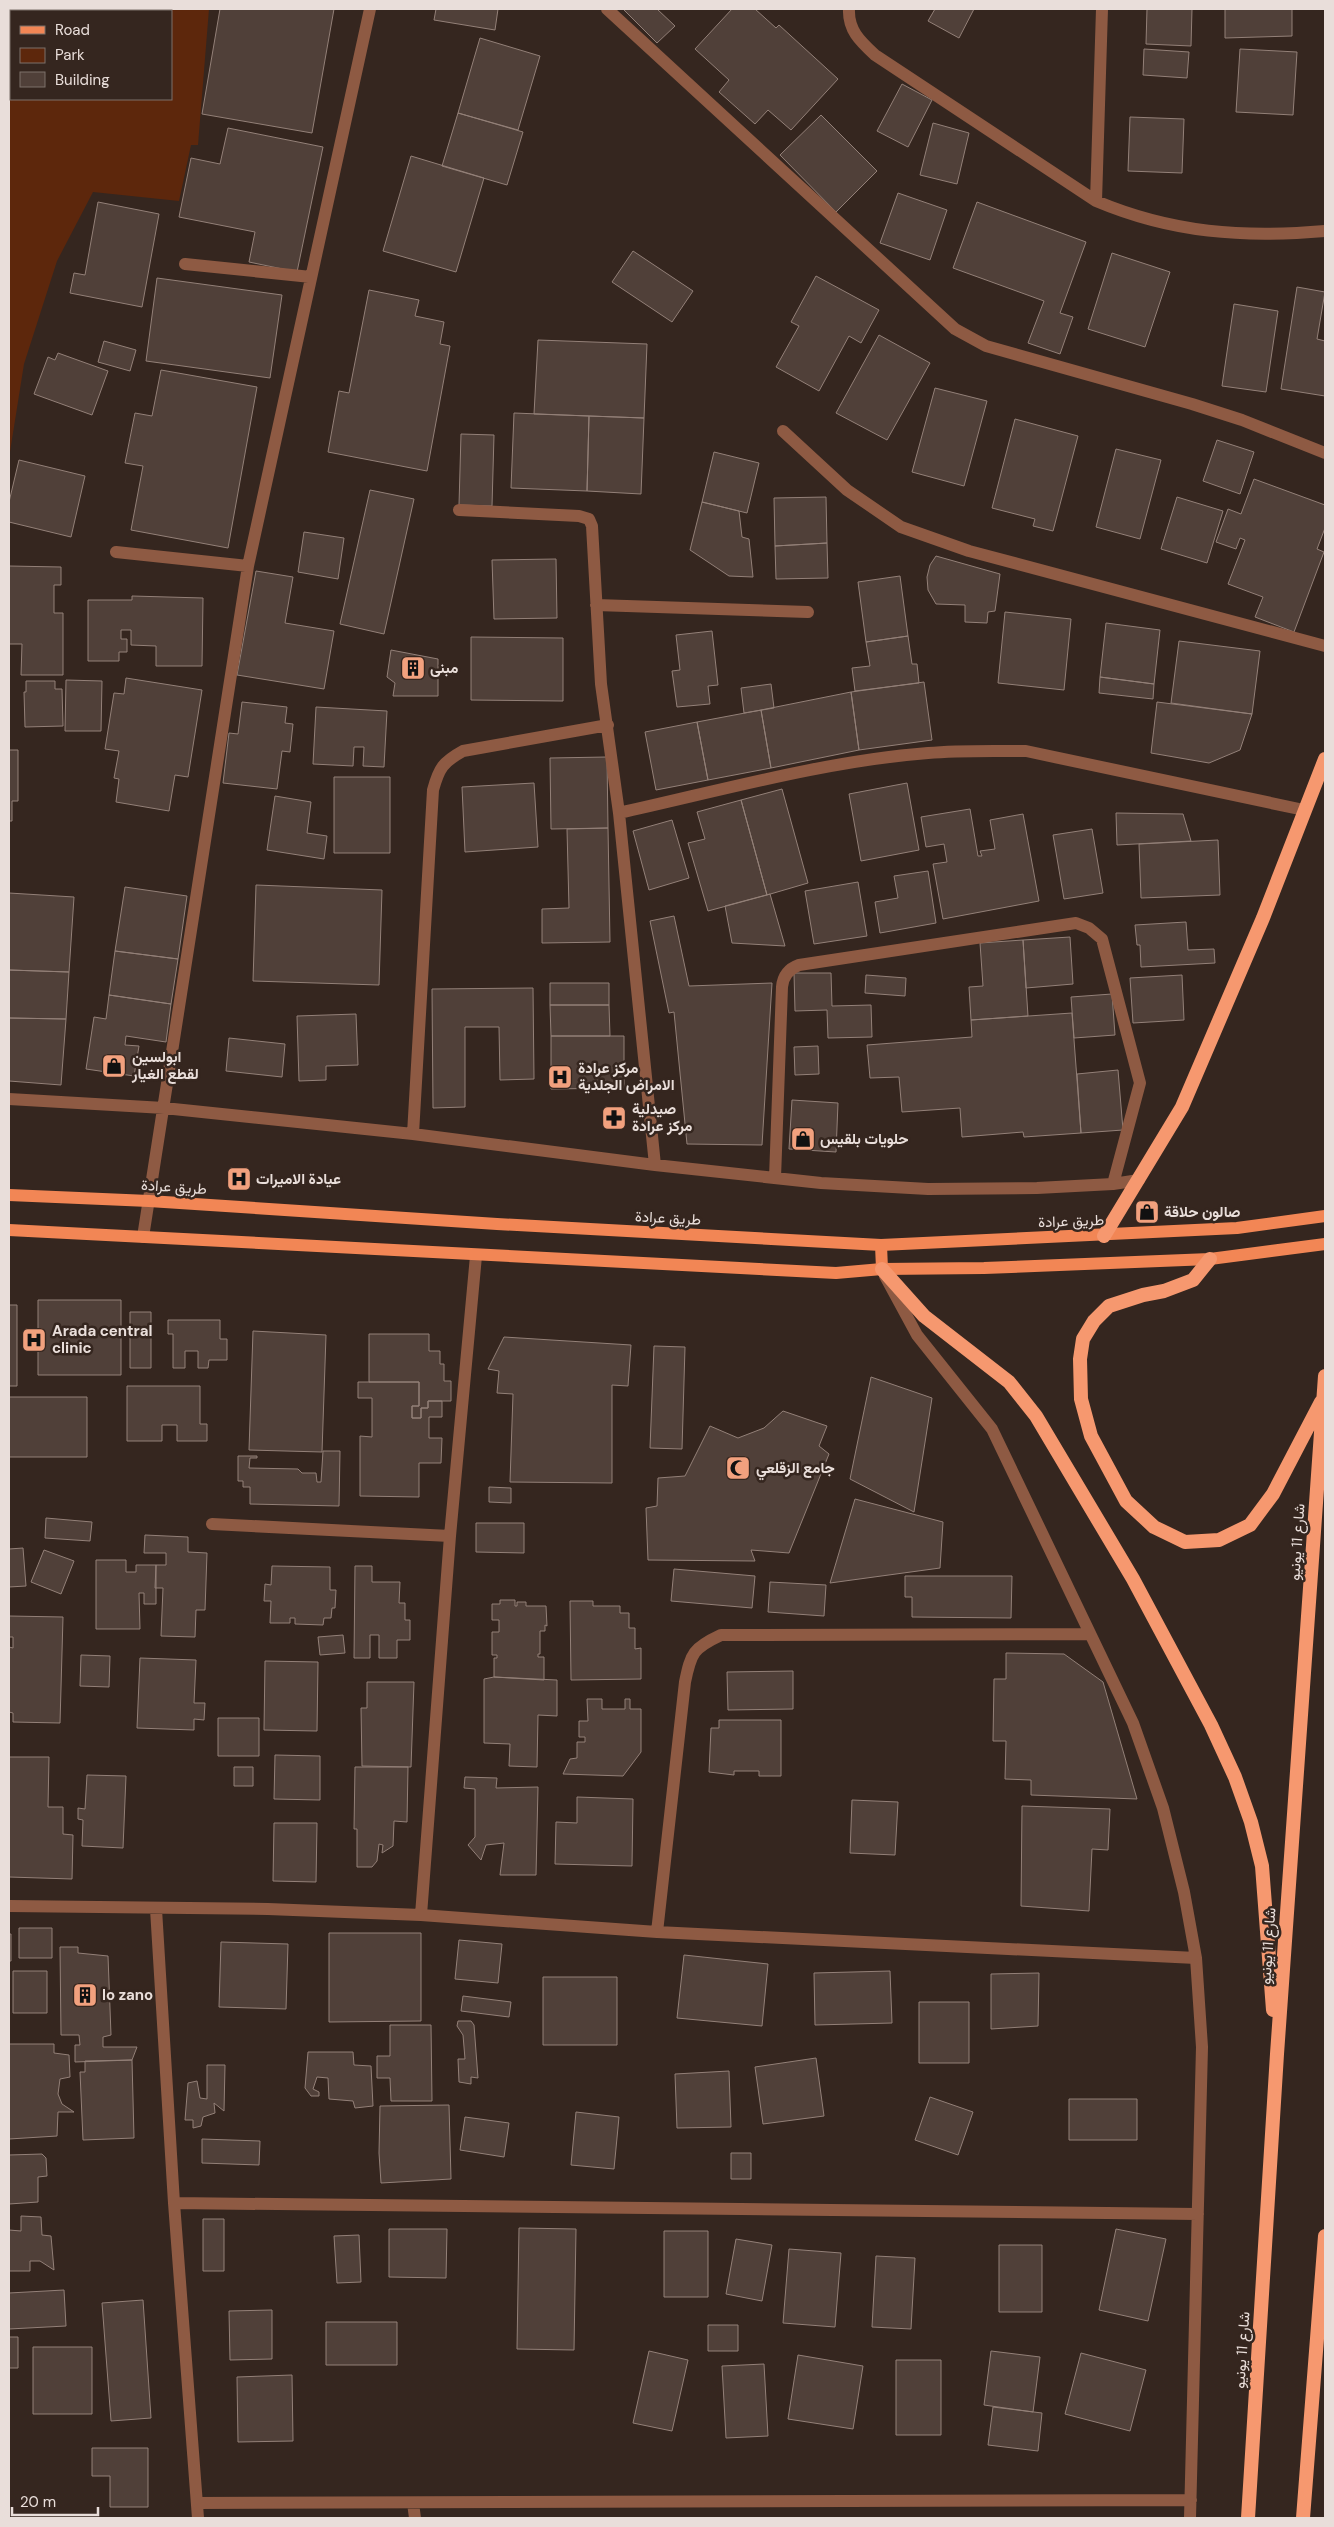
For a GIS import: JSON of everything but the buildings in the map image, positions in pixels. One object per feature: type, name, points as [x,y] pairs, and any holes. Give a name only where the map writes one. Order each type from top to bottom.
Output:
[{"type":"highway","points":[[1104,1236],[1140,1180],[1182,1107],[1263,918],[1325,759]]},
{"type":"highway","points":[[1210,1259],[1193,1280],[1164,1291],[1143,1295],[1109,1306],[1094,1322],[1083,1339],[1080,1359],[1081,1399],[1091,1436],[1126,1501],[1154,1527],[1185,1542],[1219,1540],[1250,1525],[1273,1494],[1324,1397]]},
{"type":"highway","points":[[882,1269],[924,1316],[1009,1382],[1036,1416],[1133,1579],[1211,1725],[1235,1776],[1251,1822],[1262,1866],[1277,2054]]},
{"type":"highway","name":"شارع 11 يونيو","points":[[1248,2518],[1277,2054],[1325,1376]]},
{"type":"highway","points":[[1303,2518],[1325,2236]]},
{"type":"highway","points":[[1239,2518],[1251,2469]]},
{"type":"main road","name":"طريق عرادة","points":[[9,1195],[149,1201],[497,1224],[881,1245],[1104,1236],[1236,1228],[1325,1216]]},
{"type":"main road","points":[[9,1230],[476,1256],[836,1273],[882,1269],[984,1268],[1210,1259],[1325,1244]]},
{"type":"main road","points":[[881,1245],[882,1269]]},
{"type":"street","points":[[143,1236],[248,566],[370,9]]},
{"type":"street","points":[[607,9],[955,329],[986,346],[1192,404],[1242,420],[1325,453]]},
{"type":"street","points":[[849,9],[850,26],[864,45],[875,55],[1096,201],[1132,216],[1185,228],[1248,234],[1325,231]]},
{"type":"street","points":[[1096,201],[1102,9]]},
{"type":"street","points":[[185,264],[311,277]]},
{"type":"street","points":[[783,431],[847,490],[901,527],[969,551],[1325,646]]},
{"type":"street","points":[[458,510],[579,516],[590,519],[594,536],[601,684],[608,725],[618,814],[655,1165]]},
{"type":"street","points":[[116,552],[248,566]]},
{"type":"street","points":[[596,605],[808,612]]},
{"type":"street","points":[[413,1134],[433,790],[444,761],[463,751],[608,725]]},
{"type":"street","points":[[618,814],[816,770],[927,753],[993,751],[1026,751],[1304,810]]},
{"type":"street","points":[[775,1178],[782,987],[783,980],[792,968],[1076,923],[1090,928],[1102,939],[1140,1083],[1113,1184]]},
{"type":"street","points":[[9,1100],[164,1108],[413,1134],[655,1165],[775,1178],[928,1189],[1037,1188],[1113,1184],[1140,1180]]},
{"type":"street","points":[[421,1914],[450,1536],[476,1256]]},
{"type":"street","points":[[882,1269],[917,1335],[992,1429],[1133,1723],[1150,1765],[1182,1883],[1196,1958],[1202,2047],[1190,2518]]},
{"type":"street","points":[[212,1524],[450,1536]]},
{"type":"street","points":[[657,1932],[685,1682],[689,1661],[700,1645],[721,1635],[1090,1634]]},
{"type":"street","points":[[9,1906],[268,1909],[421,1914],[657,1932],[1196,1958]]},
{"type":"street","points":[[156,1909],[174,2203],[198,2518]]},
{"type":"street","points":[[174,2203],[1198,2214]]},
{"type":"street","points":[[197,2503],[1191,2500]]},
{"type":"street","points":[[413,2503],[415,2518]]},
{"type":"green space","points":[[209,9],[198,145],[191,145],[179,201],[93,192],[57,261],[24,364],[9,458],[9,13],[10,100],[172,100],[172,10],[30,10]]},
{"type":"place","name":"مبنى","points":[[413,668]]},
{"type":"place","name":"ابولسين لقطع الغيار","points":[[114,1066]]},
{"type":"place","name":"مركز عرادة الامراض الجلدية","points":[[560,1077]]},
{"type":"place","name":"صيدلية مركز عرادة","points":[[614,1118]]},
{"type":"place","name":"حلويات بلقيس","points":[[803,1139]]},
{"type":"place","name":"عيادة الاميرات","points":[[239,1179]]},
{"type":"place","name":"صالون حلاقة","points":[[1147,1212]]},
{"type":"place","name":"Arada central clinic","points":[[34,1340]]},
{"type":"place","name":"جامع الزقلعي","points":[[738,1468]]},
{"type":"place","name":"lo zano","points":[[85,1995]]}]
